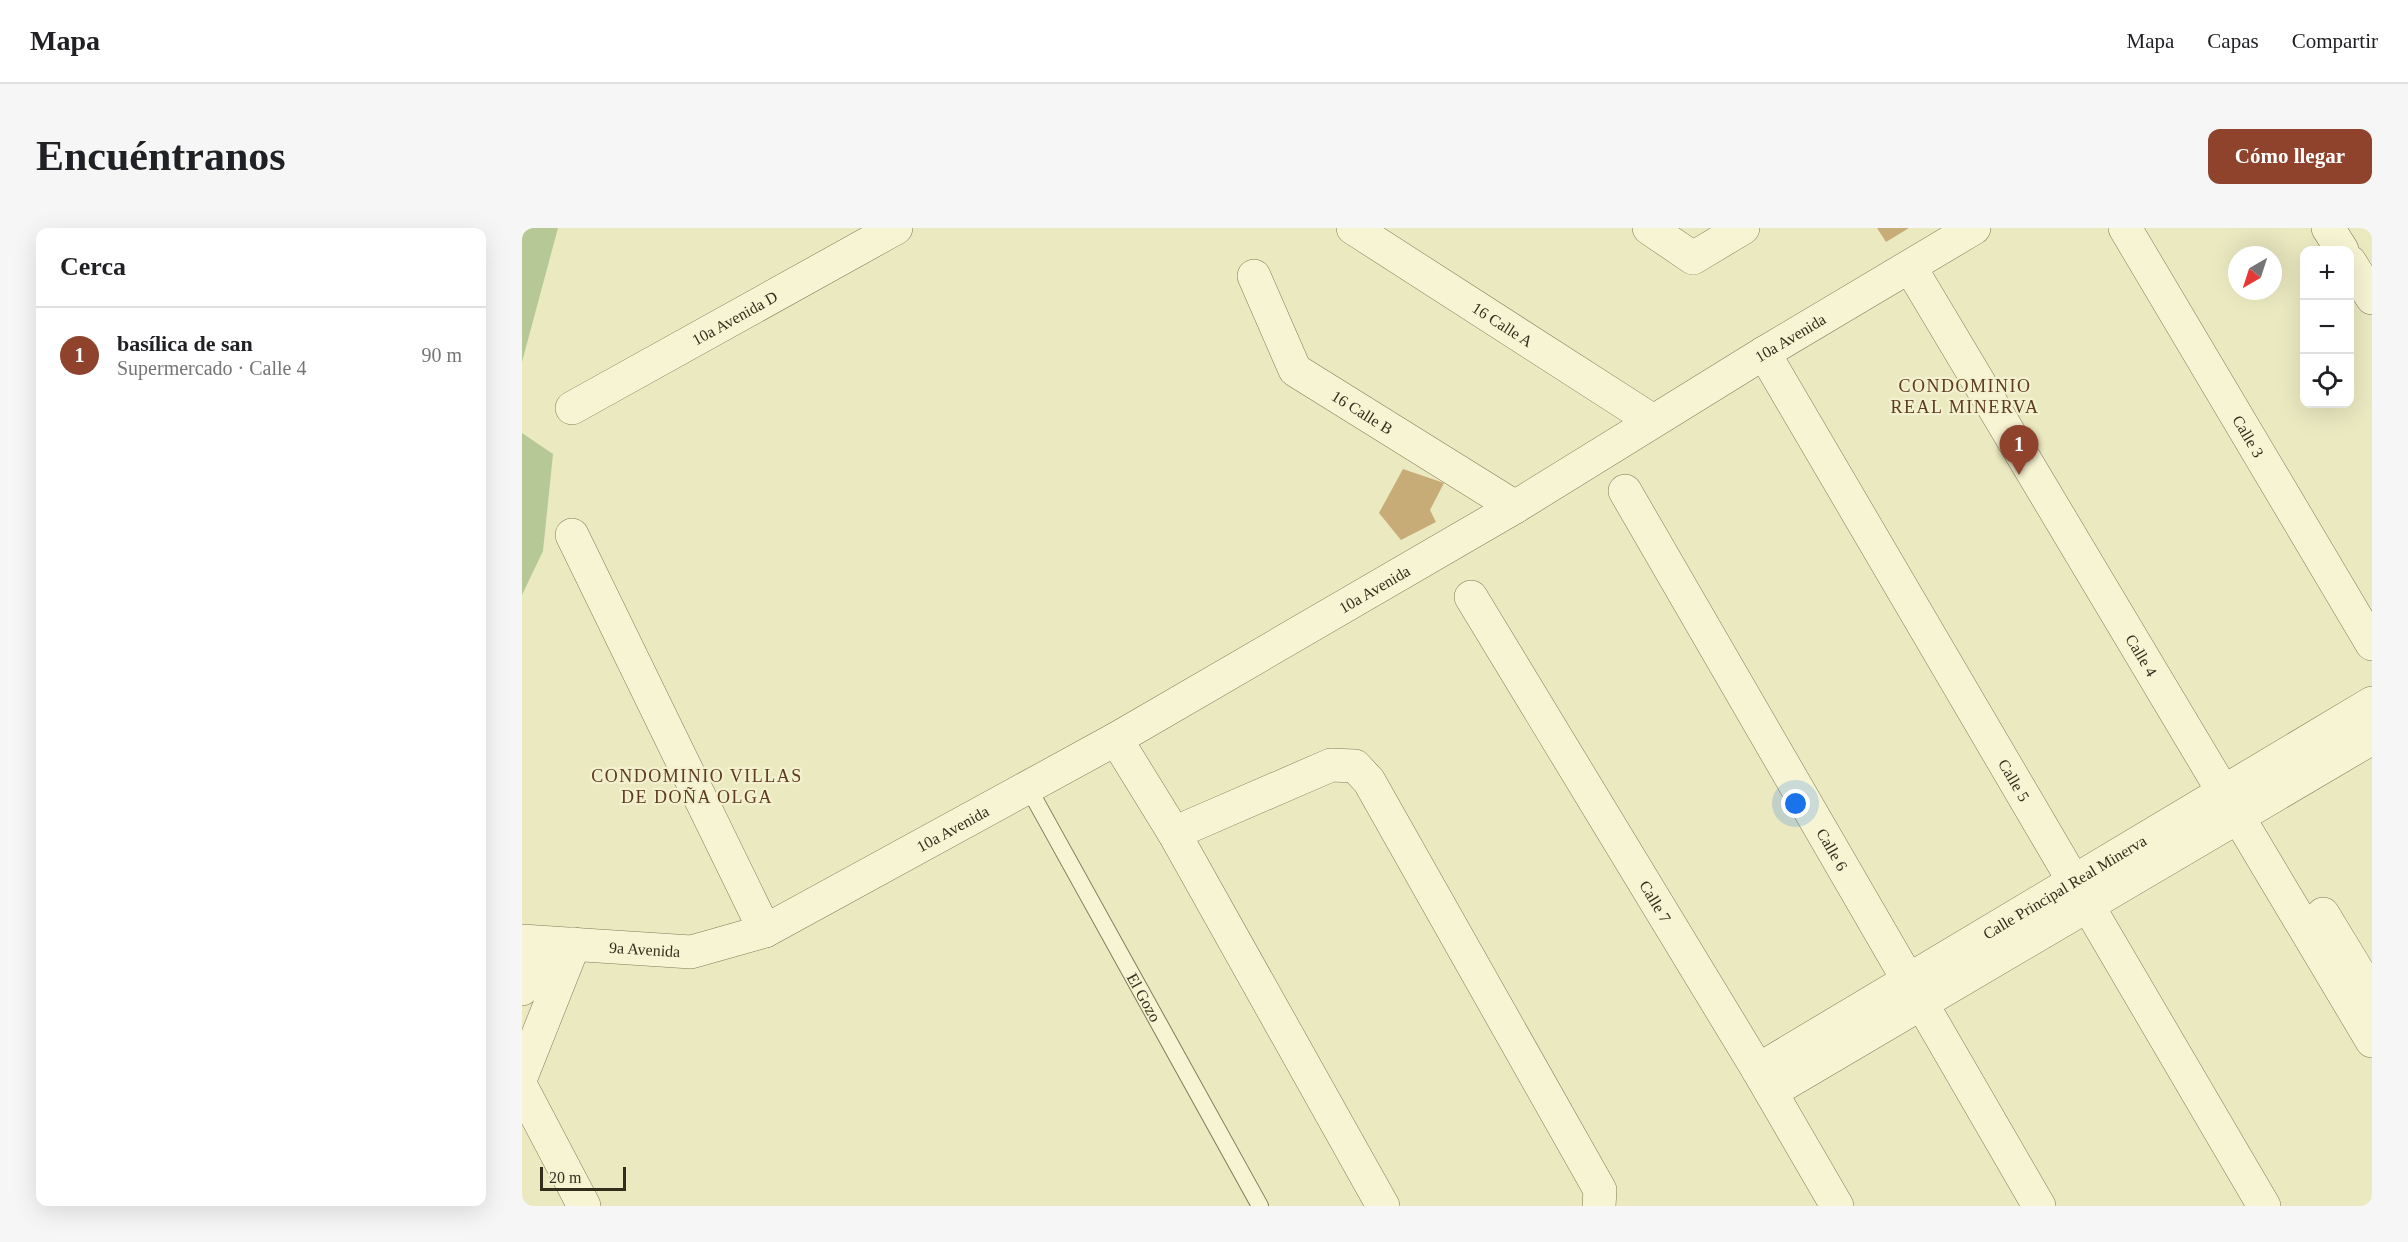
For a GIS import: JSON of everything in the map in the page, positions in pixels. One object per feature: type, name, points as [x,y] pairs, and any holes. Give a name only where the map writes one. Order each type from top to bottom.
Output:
[{"type":"street","name":"10a Avenida D","points":[[572,408],[896,228]]},
{"type":"street","name":"16 Calle A","points":[[1353,228],[1653,421]]},
{"type":"street","points":[[1649,228],[1694,258],[1743,228]]},
{"type":"street","name":"10a Avenida","points":[[765,931],[1029,789],[1515,507],[1764,353],[1974,228]]},
{"type":"street","name":"Calle 3","points":[[2125,228],[2372,644]]},
{"type":"street","points":[[2328,228],[2339,246]]},
{"type":"street","name":"Calle 4","points":[[1919,261],[2240,798],[2372,1041]]},
{"type":"street","points":[[2354,270],[2372,298]]},
{"type":"street","name":"16 Calle B","points":[[1254,276],[1295,370],[1515,507]]},
{"type":"street","name":"Calle 5","points":[[1764,353],[2264,1206]]},
{"type":"street","name":"Calle 6","points":[[1625,491],[2039,1206]]},
{"type":"street","points":[[572,535],[765,931]]},
{"type":"street","name":"Calle 7","points":[[1471,597],[1764,1081],[1837,1206]]},
{"type":"street","name":"Calle Principal Real Minerva","points":[[1764,1081],[2240,798],[2372,703]]},
{"type":"street","name":"Calle Principal Real Minerva","points":[[2240,798],[2372,738]]},
{"type":"street","points":[[1116,739],[1174,833],[1383,1206]]},
{"type":"street","points":[[1174,833],[1331,765],[1355,766],[1369,781],[1600,1190],[1599,1206]]},
{"type":"street","name":"Calle 4","points":[[2240,798],[2372,995]]},
{"type":"street","name":"9a Avenida","points":[[547,943],[691,952],[765,931]]},
{"type":"street","points":[[522,989],[547,943]]},
{"type":"street","points":[[522,1075],[547,943]]},
{"type":"street","points":[[522,1088],[584,1206]]},
{"type":"lane","name":"El Gozo","points":[[1029,789],[1260,1206]]},
{"type":"green space","points":[[522,228],[558,228],[522,362]]},
{"type":"green space","points":[[522,433],[553,454],[543,551],[522,595]]},
{"type":"building","points":[[1877,228],[1909,228],[1886,242]]},
{"type":"building","points":[[1403,469],[1444,483],[1430,510],[1436,522],[1401,540],[1379,513]]},
{"type":"place","name":"basílica de san","points":[[2019,475]]},
{"type":"district","name":"CONDOMINIO REAL MINERVA","points":[[1965,396]]},
{"type":"district","name":"CONDOMINIO VILLAS DE DOÑA OLGA","points":[[697,786]]}]
